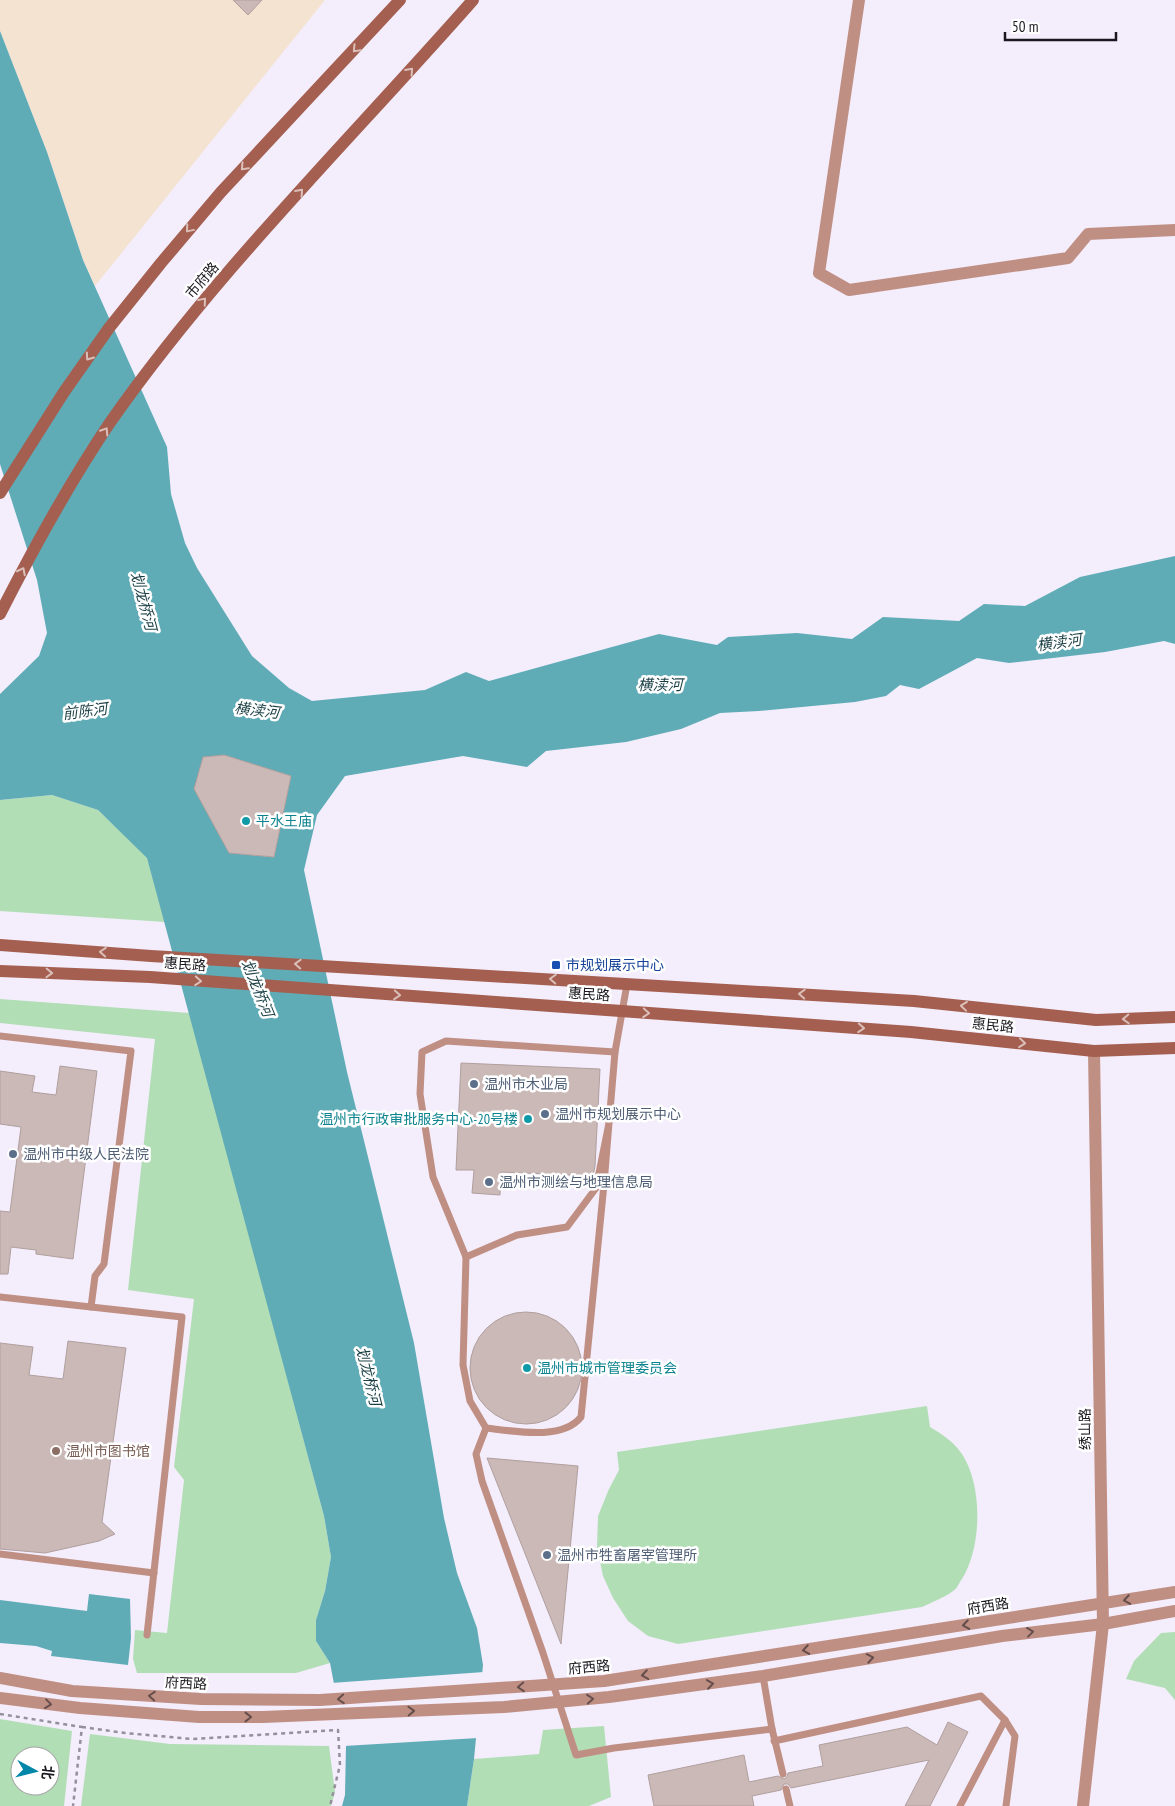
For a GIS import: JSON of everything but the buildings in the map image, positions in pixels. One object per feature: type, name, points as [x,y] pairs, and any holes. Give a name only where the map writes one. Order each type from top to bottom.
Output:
[{"type":"main road","points":[[0,493],[64,392],[110,328],[161,263],[221,192],[400,0]]},
{"type":"main road","name":"市府路","points":[[0,614],[65,493],[110,424],[202,302],[473,0]]},
{"type":"main road","name":"惠民路","points":[[0,945],[152,956],[914,1001],[1096,1020],[1175,1017]]},
{"type":"main road","name":"惠民路","points":[[0,971],[150,977],[622,1011],[911,1032],[1094,1050],[1175,1048]]},
{"type":"street","points":[[859,0],[818,273],[849,290],[1068,258],[1088,234],[1175,230]]},
{"type":"street","name":"绣山路","points":[[1083,1806],[1103,1624],[1094,1050]]},
{"type":"street","name":"府西路","points":[[0,1678],[72,1691],[200,1699],[320,1700],[604,1681],[1175,1592]]},
{"type":"street","points":[[0,1698],[80,1708],[199,1717],[263,1717],[504,1707],[609,1697],[763,1676],[1002,1636],[1103,1624],[1175,1611]]},
{"type":"lane","points":[[486,1428],[550,1433],[574,1425],[581,1417],[604,1194],[614,1052],[627,984]]},
{"type":"lane","points":[[0,1036],[131,1051],[104,1264],[96,1276],[91,1307]]},
{"type":"lane","points":[[486,1428],[470,1401],[464,1365],[466,1257],[433,1177],[420,1094],[422,1052],[446,1041],[614,1052]]},
{"type":"lane","points":[[466,1257],[517,1235],[568,1227],[596,1188],[609,1123]]},
{"type":"lane","points":[[0,1297],[182,1317],[147,1635]]},
{"type":"lane","points":[[486,1428],[476,1454],[482,1481],[543,1653],[576,1755],[614,1748],[772,1730]]},
{"type":"lane","points":[[0,1554],[154,1573]]},
{"type":"lane","points":[[763,1676],[774,1741],[783,1774]]},
{"type":"lane","points":[[774,1741],[982,1696],[1005,1720],[1015,1736],[1006,1806]]},
{"type":"lane","points":[[960,1806],[1005,1720]]},
{"type":"lane","points":[[786,1789],[790,1806]]},
{"type":"path","points":[[0,1714],[125,1733],[192,1739],[338,1730],[340,1765],[330,1806]]},
{"type":"path","points":[[73,1806],[82,1727]]},
{"type":"shaded area","points":[[0,0],[325,0],[95,286],[83,260],[47,152],[0,31]]},
{"type":"green space","points":[[52,795],[98,810],[147,857],[165,922],[0,911],[0,800]]},
{"type":"green space","points":[[0,999],[190,1013],[324,1516],[331,1557],[325,1591],[316,1620],[316,1641],[330,1663],[296,1673],[137,1673],[133,1659],[135,1630],[167,1633],[184,1480],[174,1467],[194,1299],[128,1290],[155,1039],[0,1023]]},
{"type":"green space","points":[[927,1406],[930,1427],[955,1446],[969,1467],[977,1499],[976,1534],[969,1566],[954,1590],[922,1607],[678,1644],[648,1636],[628,1621],[613,1598],[603,1576],[597,1547],[598,1516],[619,1470],[617,1452]]},
{"type":"green space","points":[[1175,1632],[1175,1700],[1165,1688],[1126,1679],[1134,1661],[1161,1633]]},
{"type":"green space","points":[[0,1719],[72,1731],[64,1806],[0,1806]]},
{"type":"green space","points":[[604,1726],[611,1797],[589,1806],[467,1806],[474,1759],[539,1754],[543,1730]]},
{"type":"green space","points":[[90,1734],[170,1744],[329,1746],[335,1792],[331,1806],[81,1806]]},
{"type":"water","points":[[0,31],[47,152],[83,260],[167,447],[171,494],[185,543],[197,568],[252,656],[289,688],[312,701],[425,690],[466,672],[489,681],[659,634],[717,645],[728,637],[797,633],[852,639],[883,617],[959,621],[984,604],[1025,606],[1080,577],[1175,556],[1175,644],[1164,641],[1105,652],[1009,663],[977,658],[919,689],[900,685],[886,696],[855,702],[720,713],[681,729],[626,742],[546,751],[527,767],[463,756],[345,776],[317,815],[304,870],[347,1072],[414,1343],[444,1518],[457,1573],[477,1628],[483,1665],[474,1759],[467,1806],[342,1806],[345,1795],[346,1746],[330,1663],[316,1641],[316,1620],[325,1591],[331,1557],[324,1516],[147,858],[98,810],[52,795],[0,800],[0,694],[39,656],[47,633],[37,580],[0,464]],"holes":[[[224,755],[291,776],[274,857],[229,853],[205,805]]]},
{"type":"water","points":[[89,1594],[130,1599],[131,1638],[128,1665],[51,1656],[52,1651],[36,1646],[0,1643],[0,1600],[87,1611]]},
{"type":"pier","points":[[484,1672],[478,1738],[344,1746],[331,1683]]},
{"type":"place","name":"平水王庙","points":[[246,821]]},
{"type":"place","name":"市规划展示中心","points":[[556,965]]},
{"type":"place","name":"温州市木业局","points":[[474,1084]]},
{"type":"place","name":"温州市规划展示中心","points":[[545,1114]]},
{"type":"place","name":"温州市行政审批服务中心-20号楼","points":[[528,1119]]},
{"type":"place","name":"温州市中级人民法院","points":[[13,1154]]},
{"type":"place","name":"温州市测绘与地理信息局","points":[[489,1182]]},
{"type":"place","name":"温州市城市管理委员会","points":[[527,1368]]},
{"type":"place","name":"温州市图书馆","points":[[56,1451]]},
{"type":"place","name":"温州市牲畜屠宰管理所","points":[[547,1555]]},
{"type":"water label","name":"划龙桥河","points":[[144,601]]},
{"type":"water label","name":"横渎河","points":[[1059,642]]},
{"type":"water label","name":"横渎河","points":[[660,684]]},
{"type":"water label","name":"横渎河","points":[[257,710]]},
{"type":"water label","name":"前陈河","points":[[85,711]]},
{"type":"water label","name":"划龙桥河","points":[[258,988]]},
{"type":"water label","name":"划龙桥河","points":[[369,1376]]}]
